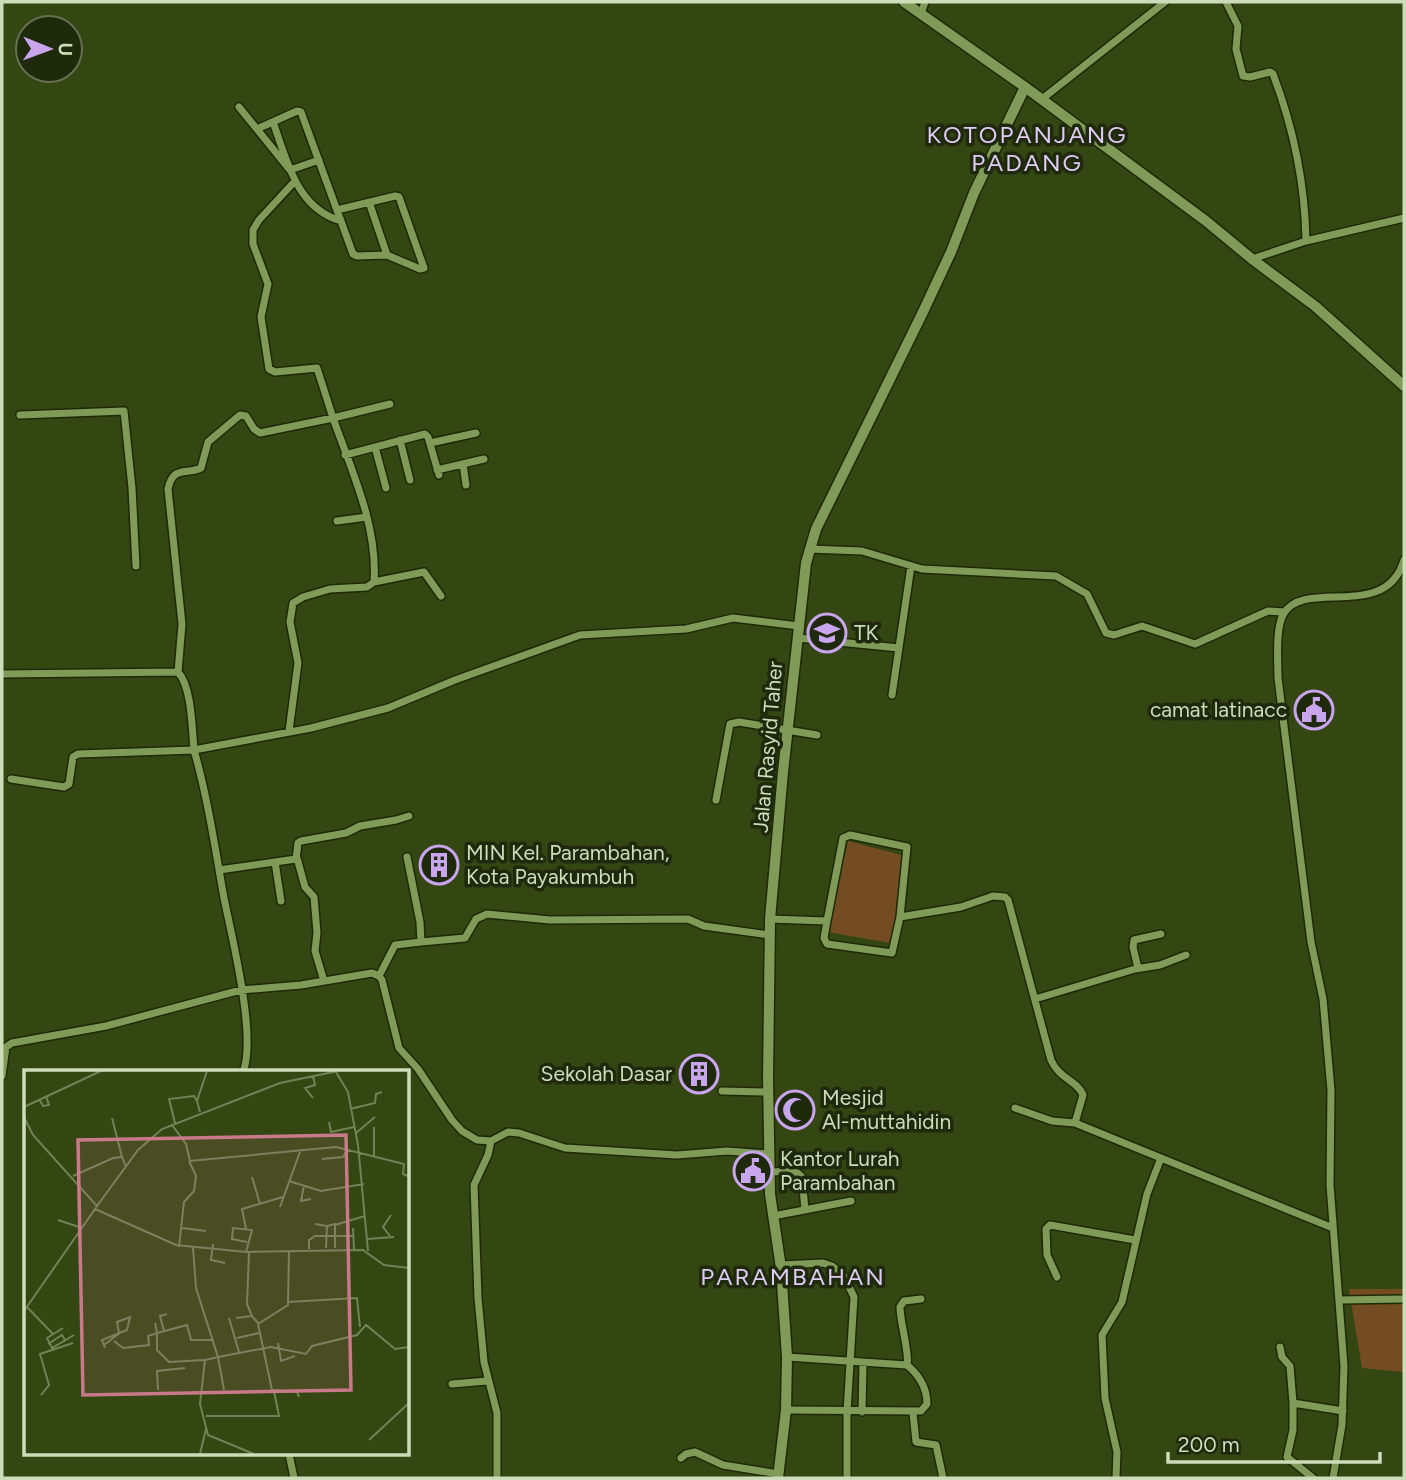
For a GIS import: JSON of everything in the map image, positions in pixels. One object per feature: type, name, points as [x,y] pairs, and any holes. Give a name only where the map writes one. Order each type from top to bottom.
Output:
[{"type":"street","points":[[904,2],[1042,99],[1206,221],[1344,330],[1404,386]]},
{"type":"street","points":[[921,14],[925,2]]},
{"type":"street","points":[[1042,99],[1165,2]]},
{"type":"street","points":[[1226,2],[1238,26],[1236,49],[1242,75],[1250,77],[1271,73],[1281,94],[1297,150],[1304,193],[1306,242]]},
{"type":"street","name":"Jalan Rasyid Taher","points":[[778,1476],[786,1410],[787,1357],[781,1265],[769,1172],[770,919],[809,549],[816,529],[940,277],[974,193],[1025,87]]},
{"type":"street","points":[[239,107],[290,170]]},
{"type":"street","points":[[257,129],[297,111],[302,113],[319,160],[337,210],[341,221],[354,255],[387,255],[420,269],[424,268],[400,197],[337,210]]},
{"type":"street","points":[[274,122],[290,170],[302,195],[318,211],[341,221]]},
{"type":"street","points":[[290,170],[319,160]]},
{"type":"street","points":[[295,181],[253,230],[253,244],[268,285],[261,317],[268,363],[273,372],[318,369],[367,516],[372,541],[374,582]]},
{"type":"street","points":[[369,202],[387,255]]},
{"type":"street","points":[[1252,259],[1306,242],[1404,218]]},
{"type":"street","points":[[244,1070],[247,1045],[241,990],[205,789],[194,750],[187,695],[178,672],[182,624],[170,483],[177,473],[201,468],[208,442],[240,415],[246,416],[254,429],[260,432],[390,404]]},
{"type":"street","points":[[20,415],[124,411],[136,566]]},
{"type":"street","points":[[430,443],[475,433]]},
{"type":"street","points":[[345,455],[425,434],[438,472],[484,459]]},
{"type":"street","points":[[400,440],[410,480]]},
{"type":"street","points":[[375,447],[386,488]]},
{"type":"street","points":[[463,464],[466,485]]},
{"type":"street","points":[[337,521],[367,516]]},
{"type":"street","points":[[809,549],[862,551],[922,569],[1059,577],[1087,594],[1106,633],[1114,635],[1136,627],[1146,627],[1192,645],[1268,611],[1284,612],[1299,602],[1358,597],[1372,593],[1397,577],[1404,560]]},
{"type":"street","points":[[892,695],[911,566]]},
{"type":"street","points":[[289,731],[298,663],[290,622],[293,603],[330,589],[371,586],[374,582],[424,572],[441,596]]},
{"type":"street","points":[[1284,612],[1278,643],[1278,678],[1311,942],[1323,999],[1331,1090],[1329,1142],[1333,1228],[1344,1366],[1343,1411],[1334,1478]]},
{"type":"street","points":[[10,779],[64,787],[69,784],[73,757],[78,754],[194,750],[388,708],[455,680],[580,635],[686,629],[733,618],[799,626]]},
{"type":"street","points":[[798,638],[899,648]]},
{"type":"street","points":[[2,674],[178,672]]},
{"type":"street","points":[[716,800],[730,724],[739,722],[817,735]]},
{"type":"street","points":[[324,981],[315,951],[317,933],[314,897],[306,887],[297,858],[298,844],[301,841],[346,833],[360,825],[410,816]]},
{"type":"street","points":[[848,835],[907,847],[894,950],[888,953],[827,944],[824,938],[827,921],[842,840],[848,835]]},
{"type":"street","points":[[407,857],[420,922],[421,942]]},
{"type":"street","points":[[219,870],[297,858]]},
{"type":"street","points":[[275,863],[281,901]]},
{"type":"street","points":[[900,917],[961,907],[993,896],[1005,897],[1010,905],[1053,1065],[1060,1075],[1082,1091],[1083,1102],[1075,1123]]},
{"type":"street","points":[[379,976],[395,945],[465,938],[476,919],[486,914],[550,920],[688,919],[704,926],[770,935]]},
{"type":"street","points":[[770,919],[827,921]]},
{"type":"street","points":[[1138,968],[1133,940],[1161,934]]},
{"type":"street","points":[[1035,999],[1138,968],[1160,965],[1186,955]]},
{"type":"street","points":[[2,1076],[3,1055],[6,1047],[12,1043],[106,1026],[241,990],[372,973],[379,976],[383,984],[397,1042],[403,1054],[418,1069],[437,1100],[462,1131],[477,1140],[491,1141],[508,1132],[565,1148],[677,1155],[727,1151],[769,1154]]},
{"type":"street","points":[[722,1091],[768,1092]]},
{"type":"street","points":[[1015,1108],[1052,1121],[1075,1123],[1333,1228]]},
{"type":"street","points":[[491,1141],[488,1155],[474,1185],[478,1298],[487,1381],[496,1402],[497,1413],[497,1478]]},
{"type":"street","points":[[1116,1478],[1117,1452],[1105,1398],[1102,1335],[1122,1302],[1147,1194],[1161,1158]]},
{"type":"street","points":[[769,1172],[795,1171],[802,1177],[805,1210]]},
{"type":"street","points":[[773,1216],[851,1201]]},
{"type":"street","points":[[1057,1277],[1047,1255],[1045,1229],[1050,1224],[1135,1240]]},
{"type":"street","points":[[781,1265],[823,1263],[837,1268],[844,1276],[855,1301],[847,1412],[847,1478]]},
{"type":"street","points":[[907,1365],[909,1360],[902,1333],[900,1307],[904,1301],[921,1299]]},
{"type":"street","points":[[1339,1300],[1403,1299]]},
{"type":"street","points":[[1280,1347],[1282,1357],[1290,1366],[1293,1403],[1293,1430],[1287,1457],[1312,1478]]},
{"type":"street","points":[[786,1410],[913,1413],[925,1408],[927,1396],[922,1384],[907,1365],[787,1357]]},
{"type":"street","points":[[862,1412],[863,1363]]},
{"type":"street","points":[[452,1384],[487,1381]]},
{"type":"street","points":[[1293,1403],[1343,1411]]},
{"type":"street","points":[[913,1413],[916,1441],[936,1445],[943,1478]]},
{"type":"street","points":[[681,1458],[685,1454],[695,1452],[723,1465],[778,1476]]},
{"type":"street","points":[[289,1456],[294,1478]]},
{"type":"shaded area","points":[[848,841],[905,856],[891,943],[827,932]]},
{"type":"shaded area","points":[[1349,1289],[1404,1289],[1404,1372],[1362,1368]]},
{"type":"place","name":"TK","points":[[827,633]]},
{"type":"place","name":"camat latinacc","points":[[1314,710]]},
{"type":"place","name":"MIN Kel. Parambahan, Kota Payakumbuh","points":[[439,865]]},
{"type":"place","name":"Sekolah Dasar","points":[[699,1074]]},
{"type":"place","name":"Mesjid Al-muttahidin","points":[[795,1110]]},
{"type":"place","name":"Kantor Lurah Parambahan","points":[[753,1171]]},
{"type":"district","name":"KOTOPANJANG PADANG","points":[[1027,149]]},
{"type":"district","name":"PARAMBAHAN","points":[[793,1277]]}]
